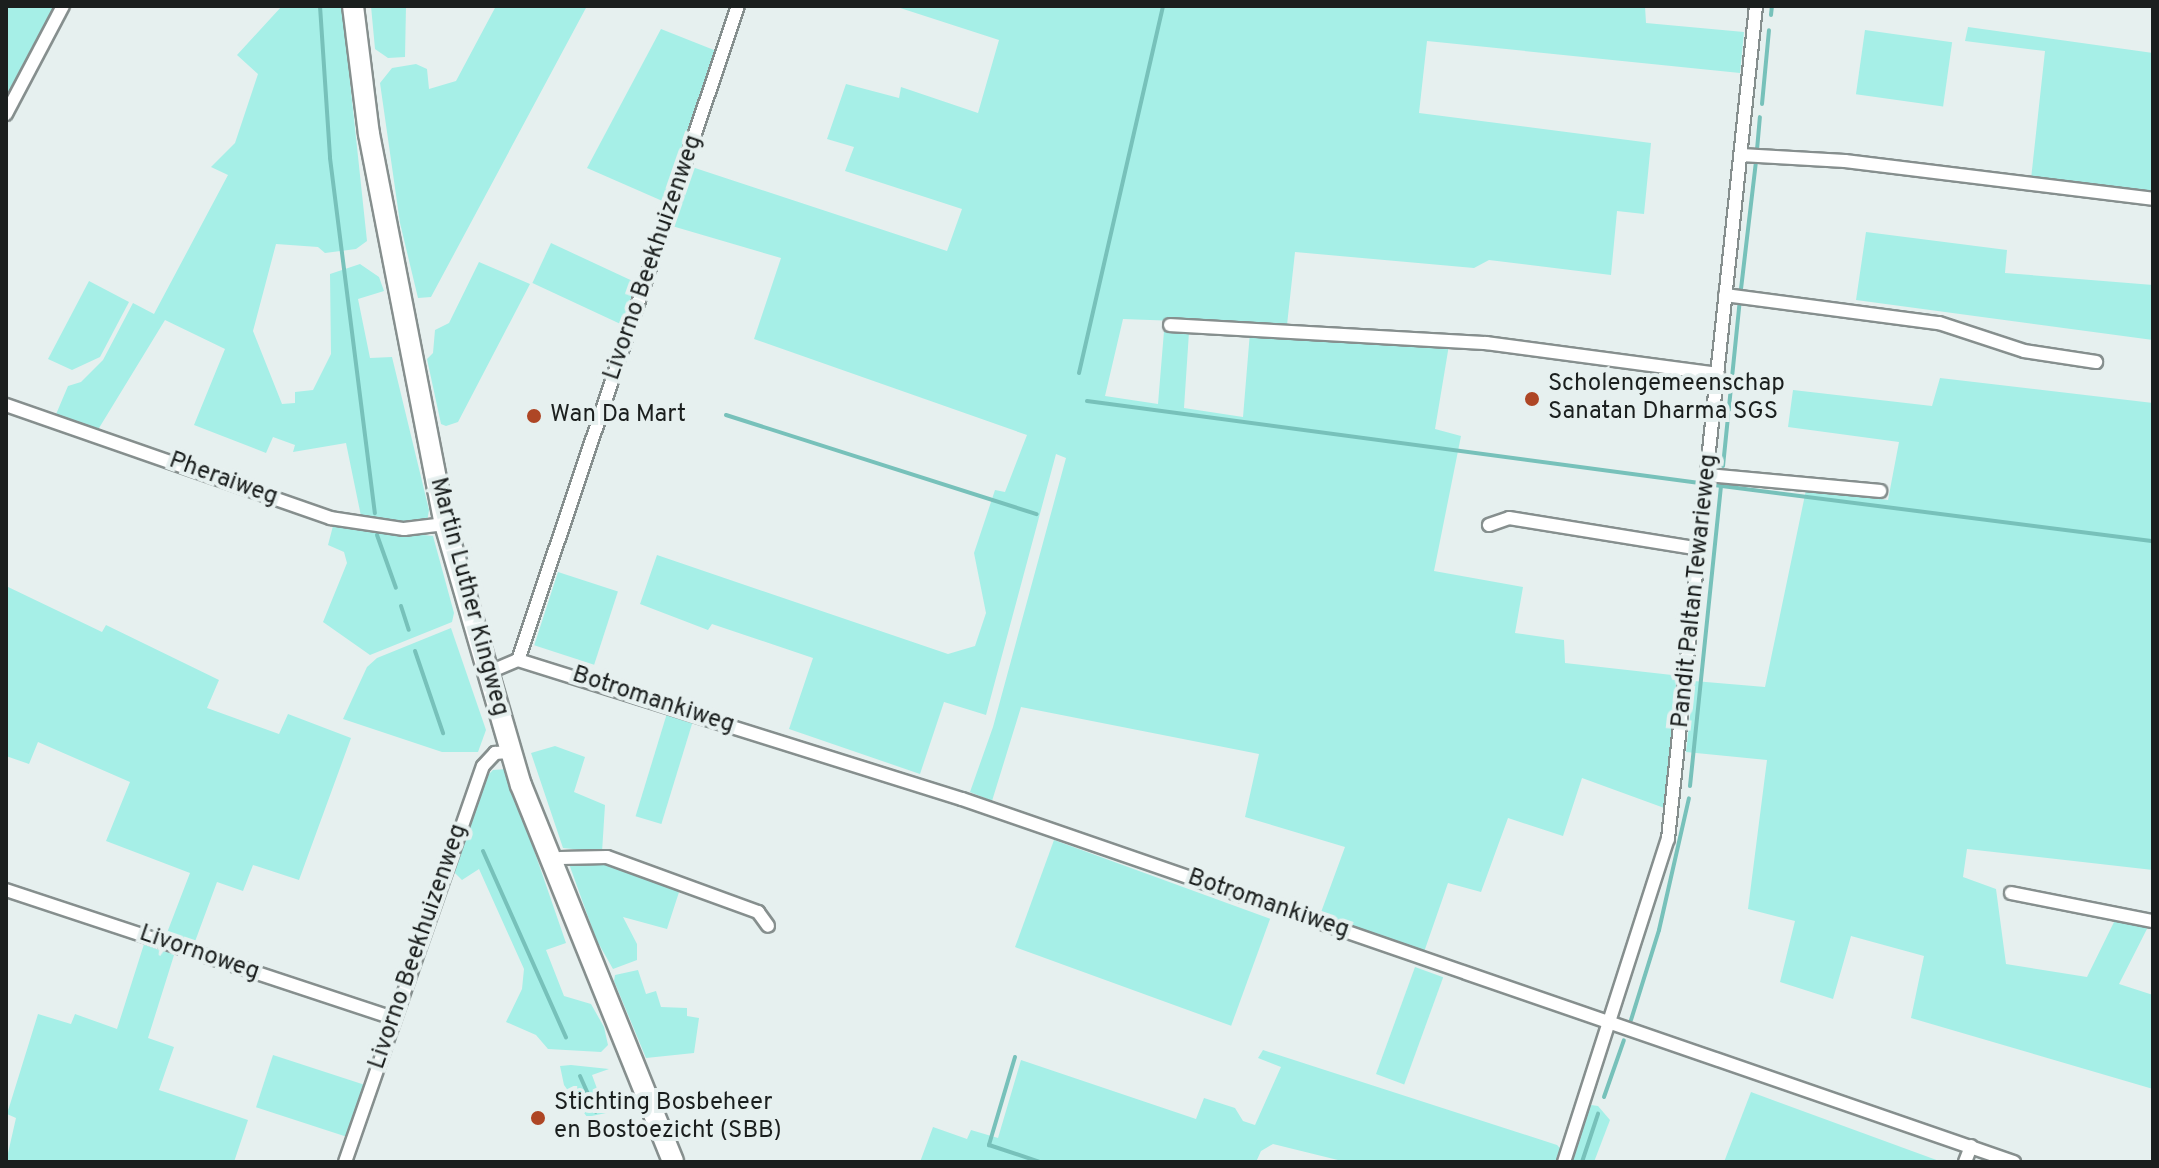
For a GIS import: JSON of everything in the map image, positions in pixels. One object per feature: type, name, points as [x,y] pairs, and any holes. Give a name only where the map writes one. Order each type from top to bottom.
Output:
[{"type":"main road","name":"Martin Luther Kingweg","points":[[353,6],[382,207],[445,524],[511,752],[563,898],[673,1162]]},
{"type":"street","points":[[6,114],[63,6]]},
{"type":"street","name":"Livorno Beekhuizenweg","points":[[518,660],[738,6]]},
{"type":"street","name":"Pandit Paltan Tewarieweg","points":[[1564,1162],[1611,1024],[1668,839],[1756,6]]},
{"type":"street","points":[[1741,155],[1845,161],[2153,199]]},
{"type":"street","points":[[1725,295],[1939,323],[2024,351],[2096,362]]},
{"type":"street","points":[[1170,325],[1486,343],[1718,374]]},
{"type":"street","name":"Pheraiweg","points":[[6,405],[330,518],[404,529],[445,524]]},
{"type":"street","points":[[1708,475],[1880,491]]},
{"type":"street","points":[[1489,525],[1509,518],[1701,549]]},
{"type":"street","points":[[487,673],[518,660]]},
{"type":"street","name":"Botromankiweg","points":[[518,660],[962,799],[2014,1162]]},
{"type":"street","name":"Livorno Beekhuizenweg","points":[[345,1162],[483,766],[495,753],[511,752]]},
{"type":"street","points":[[560,858],[607,857],[758,912],[768,926]]},
{"type":"street","name":"Livornoweg","points":[[6,890],[393,1018]]},
{"type":"street","points":[[2011,893],[2153,921]]},
{"type":"street","points":[[1965,1162],[1971,1146]]},
{"type":"shaded area","points":[[6,6],[58,6],[6,103]]},
{"type":"shaded area","points":[[282,6],[342,6],[367,241],[356,249],[325,253],[318,247],[276,244],[253,331],[282,404],[295,403],[295,392],[313,390],[331,354],[330,274],[360,264],[379,277],[384,291],[358,299],[370,358],[392,357],[429,510],[427,522],[421,525],[362,521],[346,443],[293,452],[295,445],[273,437],[266,453],[194,425],[225,349],[165,320],[96,433],[54,419],[68,386],[81,382],[103,360],[133,303],[154,314],[228,175],[211,167],[235,143],[258,74],[237,55]]},
{"type":"shaded area","points":[[371,6],[406,6],[405,57],[388,58],[375,49]]},
{"type":"shaded area","points":[[496,6],[587,6],[431,297],[418,298],[400,223],[380,83],[392,68],[416,64],[427,69],[429,89],[456,81]]},
{"type":"shaded area","points":[[894,6],[1645,6],[1646,23],[1744,32],[1740,73],[1427,41],[1419,113],[1651,143],[1644,214],[1617,211],[1611,275],[1489,260],[1474,268],[1295,252],[1287,325],[1123,319],[1105,396],[1158,404],[1164,331],[1189,332],[1184,408],[1243,417],[1250,332],[1449,345],[1435,429],[1461,436],[1434,571],[1523,587],[1515,633],[1564,640],[1565,663],[1681,676],[1667,809],[1582,778],[1563,836],[1508,818],[1481,892],[1448,883],[1424,952],[1320,915],[1345,847],[1245,817],[1259,754],[1021,707],[992,801],[970,792],[993,727],[1066,458],[1056,454],[986,715],[944,702],[920,774],[789,729],[813,658],[712,624],[708,630],[640,604],[657,555],[948,654],[975,646],[986,613],[974,553],[995,490],[1005,492],[1027,435],[754,339],[781,258],[672,226],[692,167],[947,251],[962,209],[845,171],[854,147],[827,139],[846,84],[899,98],[901,87],[978,113],[999,40]]},
{"type":"shaded area","points":[[1968,27],[2153,53],[2153,191],[2031,179],[2045,51],[1965,41]]},
{"type":"shaded area","points":[[661,29],[719,52],[667,203],[587,168]]},
{"type":"shaded area","points":[[1865,30],[1952,42],[1943,107],[1856,94]]},
{"type":"shaded area","points":[[1866,232],[2007,250],[2005,273],[2153,285],[2153,340],[1856,300]]},
{"type":"shaded area","points":[[551,243],[641,285],[622,325],[532,283]]},
{"type":"shaded area","points":[[479,262],[530,284],[458,422],[446,426],[441,424],[427,359],[433,353],[435,330],[449,323]]},
{"type":"shaded area","points":[[89,281],[129,302],[100,357],[72,370],[48,359]]},
{"type":"shaded area","points":[[1940,378],[2153,403],[2153,870],[1967,849],[1963,877],[1996,889],[2006,964],[2087,977],[2117,916],[2150,923],[2119,984],[2153,995],[2153,1089],[1911,1018],[1924,956],[1851,936],[1833,999],[1780,982],[1795,921],[1748,909],[1767,760],[1686,752],[1694,681],[1765,687],[1806,490],[1888,500],[1899,442],[1788,427],[1793,390],[1932,406]]},
{"type":"shaded area","points":[[333,526],[433,536],[454,613],[452,622],[370,655],[323,622],[347,563],[344,552],[328,545]]},
{"type":"shaded area","points":[[558,572],[618,591],[594,665],[534,645]]},
{"type":"shaded area","points":[[6,586],[102,632],[106,625],[219,680],[207,708],[279,734],[288,714],[351,738],[299,880],[253,865],[243,891],[217,882],[193,947],[165,938],[190,873],[106,841],[130,782],[38,742],[29,764],[6,756]]},
{"type":"shaded area","points":[[451,628],[486,730],[478,752],[442,752],[343,719],[367,667],[377,658]]},
{"type":"shaded area","points":[[668,710],[694,718],[661,824],[636,816]]},
{"type":"shaded area","points":[[555,746],[585,757],[574,792],[605,805],[602,852],[563,848],[531,753]]},
{"type":"shaded area","points":[[506,769],[566,943],[546,950],[564,996],[591,1004],[604,1027],[608,1045],[601,1052],[548,1049],[536,1035],[506,1022],[522,989],[524,969],[479,869],[462,880],[453,871],[483,780],[493,770]]},
{"type":"shaded area","points":[[1054,840],[1270,919],[1231,1026],[1015,947]]},
{"type":"shaded area","points":[[596,857],[680,889],[667,929],[623,917],[637,944],[637,960],[613,969],[596,939],[568,861]]},
{"type":"shaded area","points":[[145,941],[175,952],[148,1038],[174,1047],[159,1090],[248,1120],[234,1162],[6,1162],[16,1118],[7,1114],[38,1014],[71,1024],[75,1014],[117,1029]]},
{"type":"shaded area","points":[[1415,967],[1443,977],[1404,1084],[1376,1074]]},
{"type":"shaded area","points":[[638,970],[646,994],[656,991],[661,1007],[687,1008],[687,1016],[699,1018],[694,1053],[646,1058],[614,981],[615,975]]},
{"type":"shaded area","points":[[1263,1050],[1557,1145],[1562,1150],[1557,1162],[1346,1162],[1273,1144],[1261,1151],[1256,1162],[920,1162],[933,1127],[967,1139],[971,1130],[998,1138],[1021,1060],[1196,1119],[1204,1098],[1235,1108],[1243,1121],[1255,1125],[1281,1067],[1258,1058]]},
{"type":"shaded area","points":[[273,1055],[364,1085],[347,1137],[256,1107]]},
{"type":"shaded area","points":[[560,1066],[609,1069],[592,1075],[606,1113],[587,1117],[564,1085]]},
{"type":"shaded area","points":[[1751,1092],[1942,1162],[1724,1162]]},
{"type":"shaded area","points":[[1591,1105],[1598,1106],[1610,1120],[1594,1162],[1569,1162]]},
{"type":"waterway","points":[[320,6],[330,158],[375,513]]},
{"type":"waterway","points":[[1079,373],[1163,6]]},
{"type":"waterway","points":[[1771,15],[1772,6]]},
{"type":"waterway","points":[[1762,104],[1769,30]]},
{"type":"waterway","points":[[1757,150],[1760,117]]},
{"type":"waterway","points":[[1741,289],[1756,161]]},
{"type":"waterway","points":[[1723,466],[1740,300]]},
{"type":"waterway","points":[[1087,401],[1700,483]]},
{"type":"waterway","points":[[726,415],[1037,514]]},
{"type":"waterway","points":[[1714,485],[2153,541]]},
{"type":"waterway","points":[[1690,786],[1721,485]]},
{"type":"waterway","points":[[377,535],[396,588]]},
{"type":"waterway","points":[[401,606],[409,630]]},
{"type":"waterway","points":[[415,651],[443,733]]},
{"type":"waterway","points":[[1631,1020],[1659,930],[1689,798]]},
{"type":"waterway","points":[[483,851],[566,1037]]},
{"type":"waterway","points":[[1604,1097],[1624,1040]]},
{"type":"waterway","points":[[1015,1057],[989,1145],[1040,1162]]},
{"type":"waterway","points":[[580,1076],[596,1112]]},
{"type":"waterway","points":[[1582,1162],[1598,1114]]},
{"type":"place","name":"Scholengemeenschap Sanatan Dharma SGS","points":[[1532,399]]},
{"type":"place","name":"Wan Da Mart","points":[[534,416]]},
{"type":"place","name":"Stichting Bosbeheer en Bostoezicht (SBB)","points":[[538,1118]]}]
